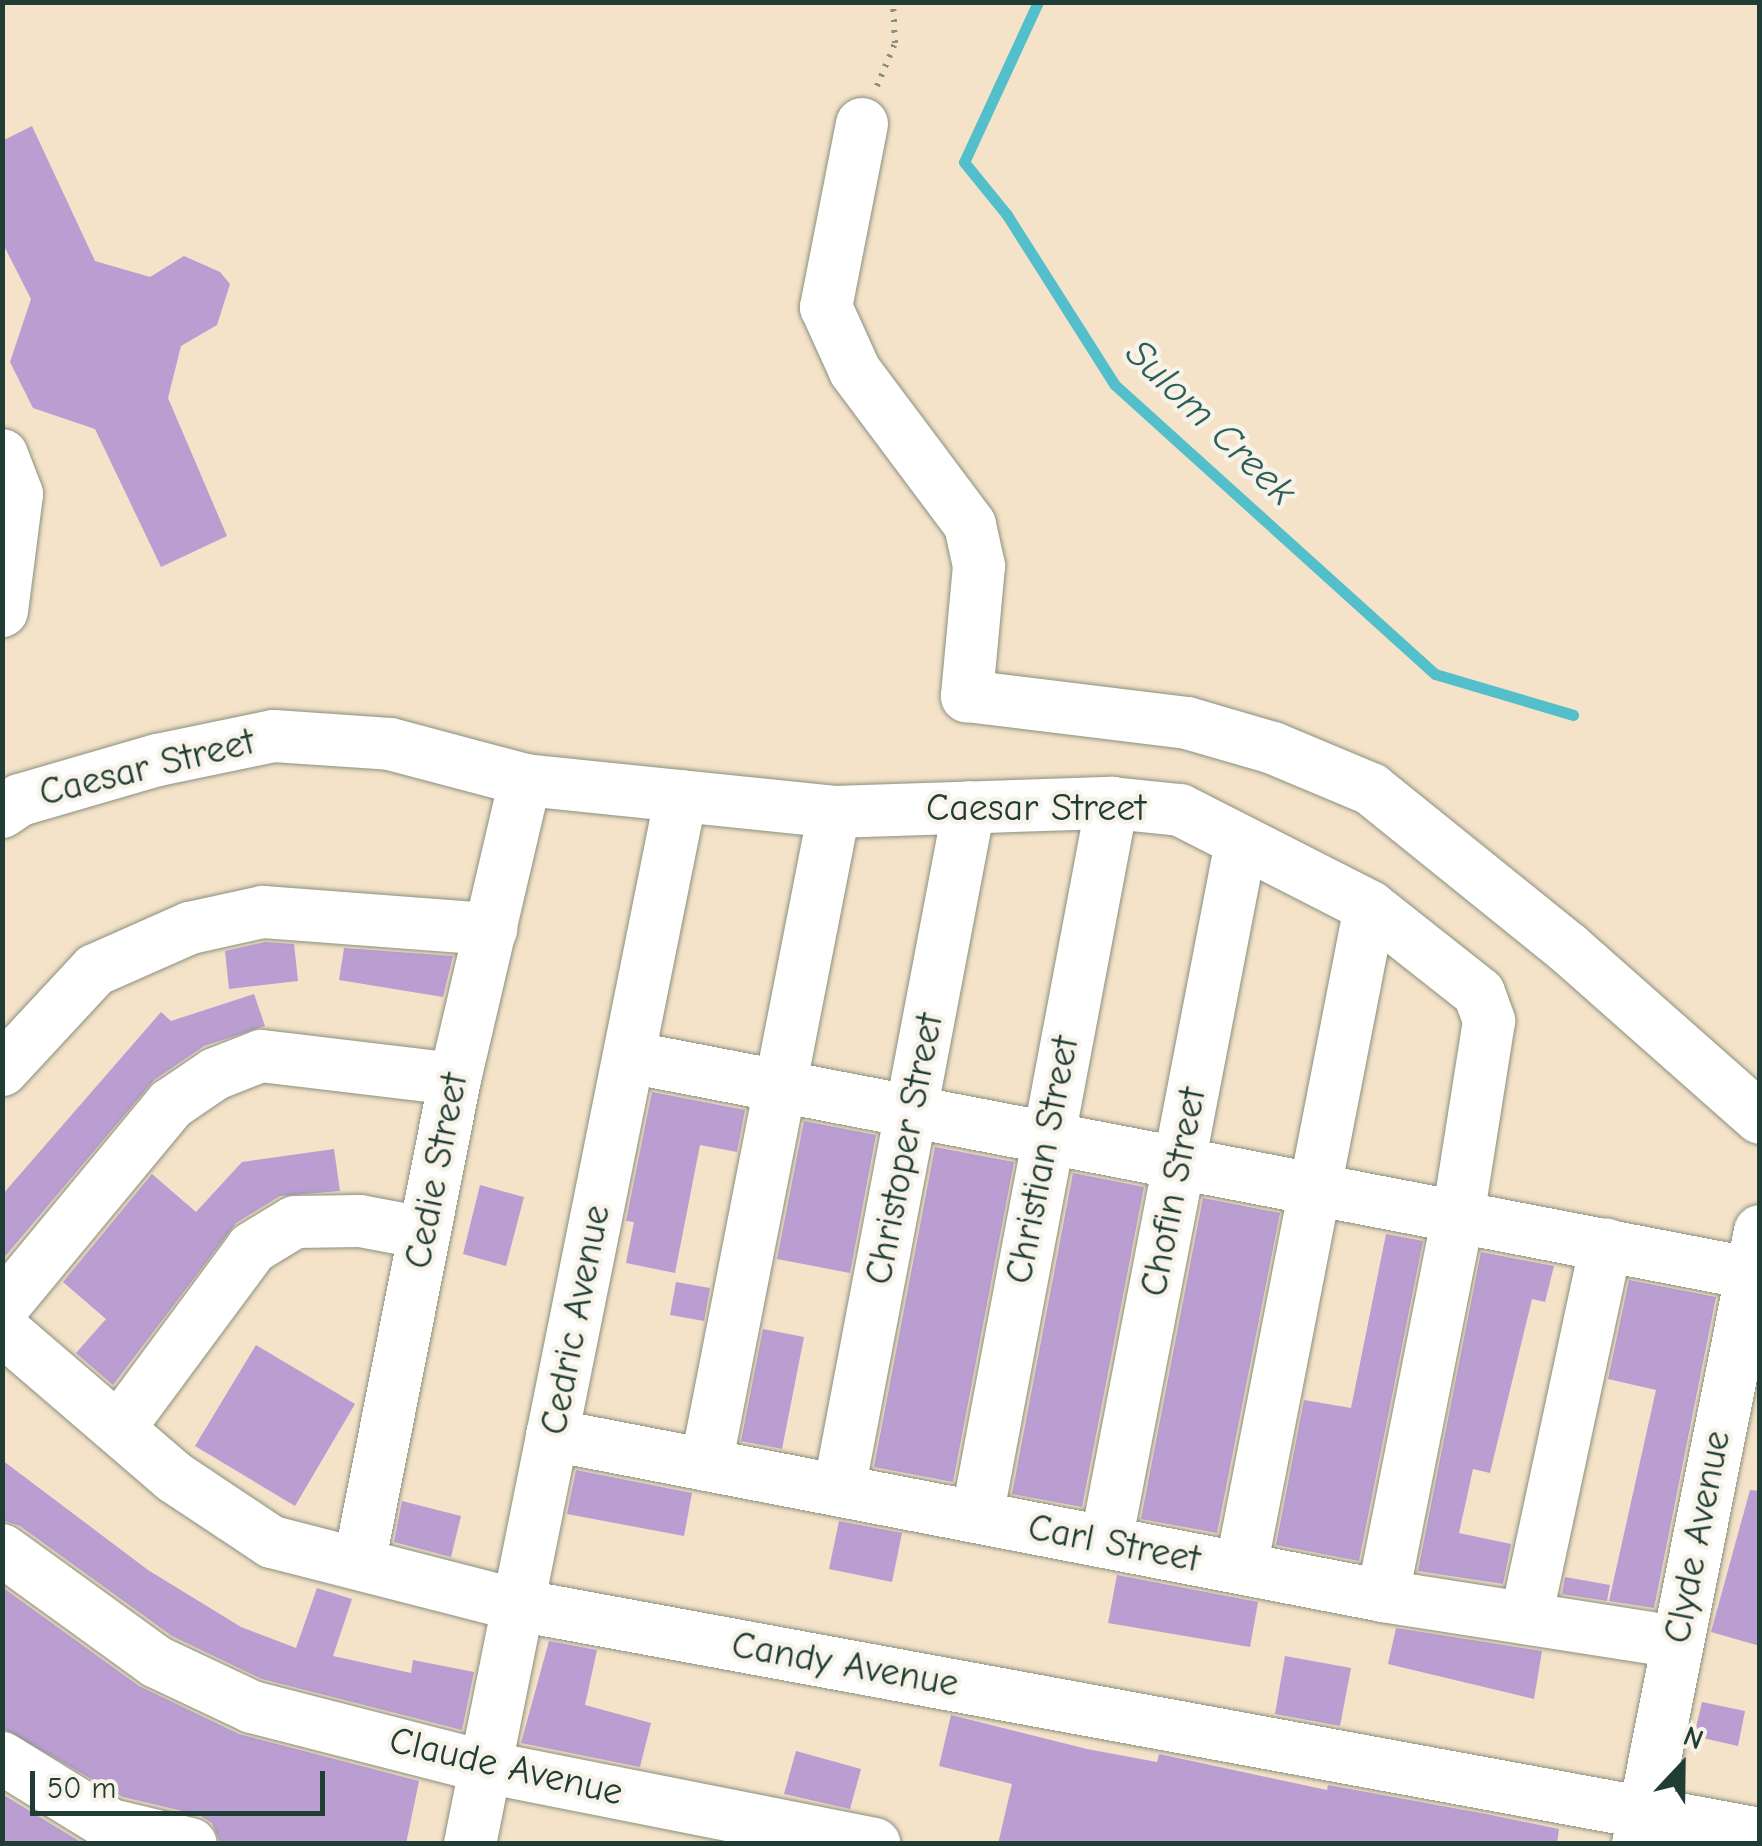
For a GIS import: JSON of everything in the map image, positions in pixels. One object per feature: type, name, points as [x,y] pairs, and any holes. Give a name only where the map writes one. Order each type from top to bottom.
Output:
[{"type":"street","points":[[862,124],[826,307],[855,371],[970,525],[979,566],[967,696],[1187,723],[1273,748],[1371,788],[1568,948],[1760,1118]]},
{"type":"street","points":[[2,455],[17,494],[2,612]]},
{"type":"street","name":"Caesar Street","points":[[2,812],[20,800],[158,760],[274,736],[390,744],[525,780],[834,812],[1112,803],[1180,810],[1370,907],[1480,993],[1488,1008],[1458,1216],[1384,1596]]},
{"type":"street","name":"Cedie Street","points":[[359,1564],[455,1079],[525,780]]},
{"type":"street","name":"Cedric Avenue","points":[[470,1844],[681,796]]},
{"type":"street","name":"Christian Street","points":[[977,1517],[1112,803]]},
{"type":"street","name":"Christoper Street","points":[[839,1490],[969,807]]},
{"type":"street","points":[[706,1465],[834,812]]},
{"type":"street","name":"Chofin Street","points":[[1106,1542],[1242,842]]},
{"type":"street","points":[[1242,1568],[1370,907]]},
{"type":"street","points":[[2,1070],[95,970],[190,928],[263,912],[490,929]]},
{"type":"street","points":[[2,1308],[171,1104],[216,1074],[262,1056],[455,1079]]},
{"type":"street","points":[[628,1056],[1606,1244],[1754,1252]]},
{"type":"street","points":[[119,1428],[252,1248],[296,1222],[360,1221],[424,1233]]},
{"type":"street","points":[[1526,1618],[1606,1244]]},
{"type":"street","name":"Clyde Avenue","points":[[1642,1828],[1754,1252]]},
{"type":"street","name":"Candy Avenue","points":[[2,1329],[174,1477],[272,1542],[518,1605],[1642,1828],[1760,1834]]},
{"type":"street","name":"Carl Street","points":[[552,1435],[1384,1596],[1677,1642]]},
{"type":"street","name":"Claude Avenue","points":[[2,1550],[157,1662],[252,1707],[486,1767],[874,1844]]},
{"type":"street","points":[[2,1758],[111,1825],[191,1844]]},
{"type":"path","points":[[862,124],[894,43],[893,2]]},
{"type":"building","points":[[32,126],[95,261],[150,277],[184,256],[220,272],[230,284],[217,325],[181,346],[168,398],[227,536],[161,567],[95,429],[33,408],[10,362],[31,299],[2,242],[2,141]]},
{"type":"building","points":[[265,942],[294,944],[298,981],[229,989],[225,951]]},
{"type":"building","points":[[344,948],[453,956],[443,997],[339,980]]},
{"type":"building","points":[[254,994],[265,1026],[204,1046],[154,1080],[2,1260],[2,1195],[161,1012],[171,1021]]},
{"type":"building","points":[[652,1092],[745,1110],[737,1152],[700,1145],[675,1273],[626,1263],[634,1222],[626,1221]]},
{"type":"building","points":[[804,1121],[876,1135],[850,1273],[777,1259]]},
{"type":"building","points":[[935,1147],[1014,1162],[953,1482],[874,1467]]},
{"type":"building","points":[[334,1149],[340,1191],[280,1196],[236,1223],[113,1385],[76,1353],[106,1319],[63,1282],[152,1174],[196,1212],[242,1162]]},
{"type":"building","points":[[1073,1173],[1144,1187],[1082,1507],[1012,1494]]},
{"type":"building","points":[[480,1185],[524,1197],[506,1266],[463,1254]]},
{"type":"building","points":[[1203,1198],[1280,1213],[1217,1533],[1141,1519]]},
{"type":"building","points":[[1386,1234],[1423,1241],[1359,1561],[1276,1545],[1304,1400],[1351,1408]]},
{"type":"building","points":[[1481,1252],[1554,1266],[1545,1302],[1532,1299],[1490,1473],[1473,1469],[1459,1533],[1511,1544],[1503,1584],[1418,1571]]},
{"type":"building","points":[[1629,1280],[1716,1297],[1654,1608],[1609,1601],[1656,1390],[1608,1379]]},
{"type":"building","points":[[676,1282],[710,1288],[704,1321],[670,1315]]},
{"type":"building","points":[[763,1329],[804,1337],[782,1449],[741,1441]]},
{"type":"building","points":[[256,1345],[355,1404],[295,1506],[195,1446]]},
{"type":"building","points":[[2,1460],[148,1570],[241,1627],[296,1648],[317,1588],[352,1599],[333,1656],[411,1673],[413,1660],[474,1672],[462,1730],[262,1679],[172,1636],[20,1526],[2,1520]]},
{"type":"building","points":[[576,1470],[692,1493],[684,1536],[567,1514]]},
{"type":"building","points":[[1750,1490],[1760,1491],[1760,1646],[1711,1632]]},
{"type":"building","points":[[402,1501],[461,1516],[451,1557],[394,1542]]},
{"type":"building","points":[[839,1521],[902,1533],[892,1582],[829,1569]]},
{"type":"building","points":[[1117,1575],[1258,1602],[1250,1647],[1108,1623]]},
{"type":"building","points":[[1565,1577],[1610,1585],[1607,1601],[1562,1594]]},
{"type":"building","points":[[2,1587],[139,1686],[239,1734],[419,1781],[406,1844],[220,1842],[212,1823],[199,1815],[123,1797],[2,1728]]},
{"type":"building","points":[[1396,1628],[1542,1651],[1534,1699],[1388,1664]]},
{"type":"building","points":[[549,1641],[597,1650],[585,1705],[651,1723],[640,1767],[521,1743]]},
{"type":"building","points":[[1285,1656],[1351,1668],[1340,1726],[1275,1714]]},
{"type":"building","points":[[1702,1702],[1745,1711],[1738,1746],[1694,1736]]},
{"type":"building","points":[[951,1715],[1087,1749],[1157,1762],[1159,1754],[1327,1790],[1328,1785],[1559,1829],[1557,1844],[998,1844],[1012,1784],[939,1766]]},
{"type":"building","points":[[796,1751],[861,1769],[850,1809],[784,1794]]},
{"type":"building","points":[[2,1794],[84,1844],[2,1844]]},
{"type":"waterway","name":"Sulom Creek","points":[[1038,2],[964,162],[1007,215],[1115,385],[1435,674],[1573,715]]}]
